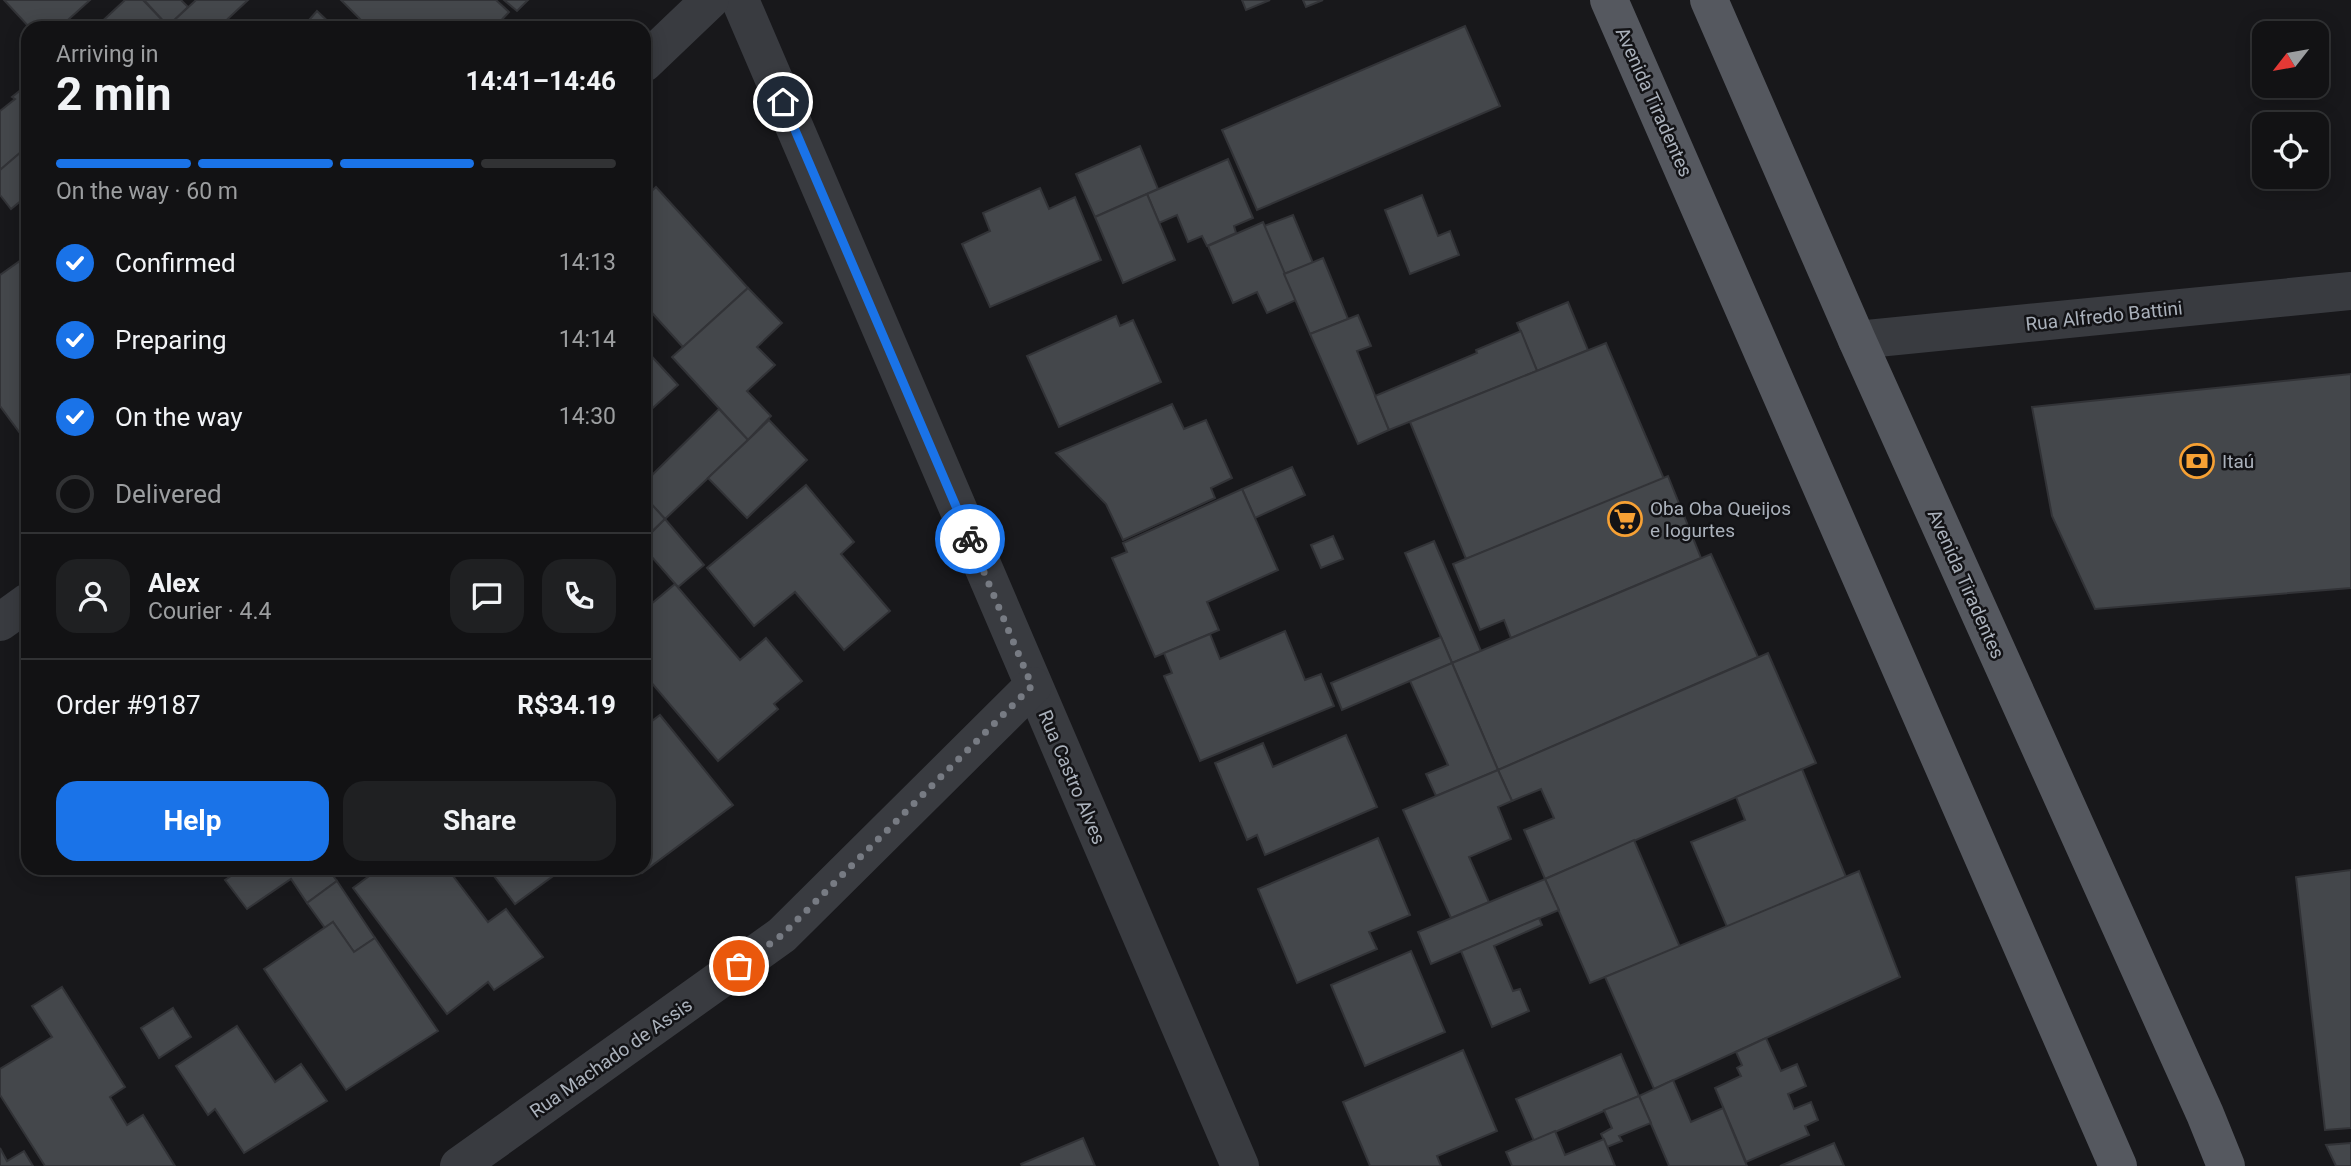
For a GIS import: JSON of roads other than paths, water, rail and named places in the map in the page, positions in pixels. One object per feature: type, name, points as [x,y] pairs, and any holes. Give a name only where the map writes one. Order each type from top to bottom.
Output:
[{"type":"main road","name":"Avenida Tiradentes","points":[[1609,0],[2118,1166]]},
{"type":"main road","name":"Avenida Tiradentes","points":[[1709,0],[1857,340],[2226,1166]]},
{"type":"street","points":[[651,56],[710,0]]},
{"type":"street","name":"Rua Castro Alves","points":[[740,0],[1240,1166]]},
{"type":"street","name":"Rua Alfredo Battini","points":[[1857,340],[2351,291]]},
{"type":"street","points":[[0,622],[21,607]]},
{"type":"street","name":"Rua Machado de Assis","points":[[459,1166],[782,935],[1032,686]]},
{"type":"place","name":"Itaú","points":[[2197,461]]},
{"type":"place","name":"Oba Oba Queijos e Iogurtes","points":[[1625,519]]}]
